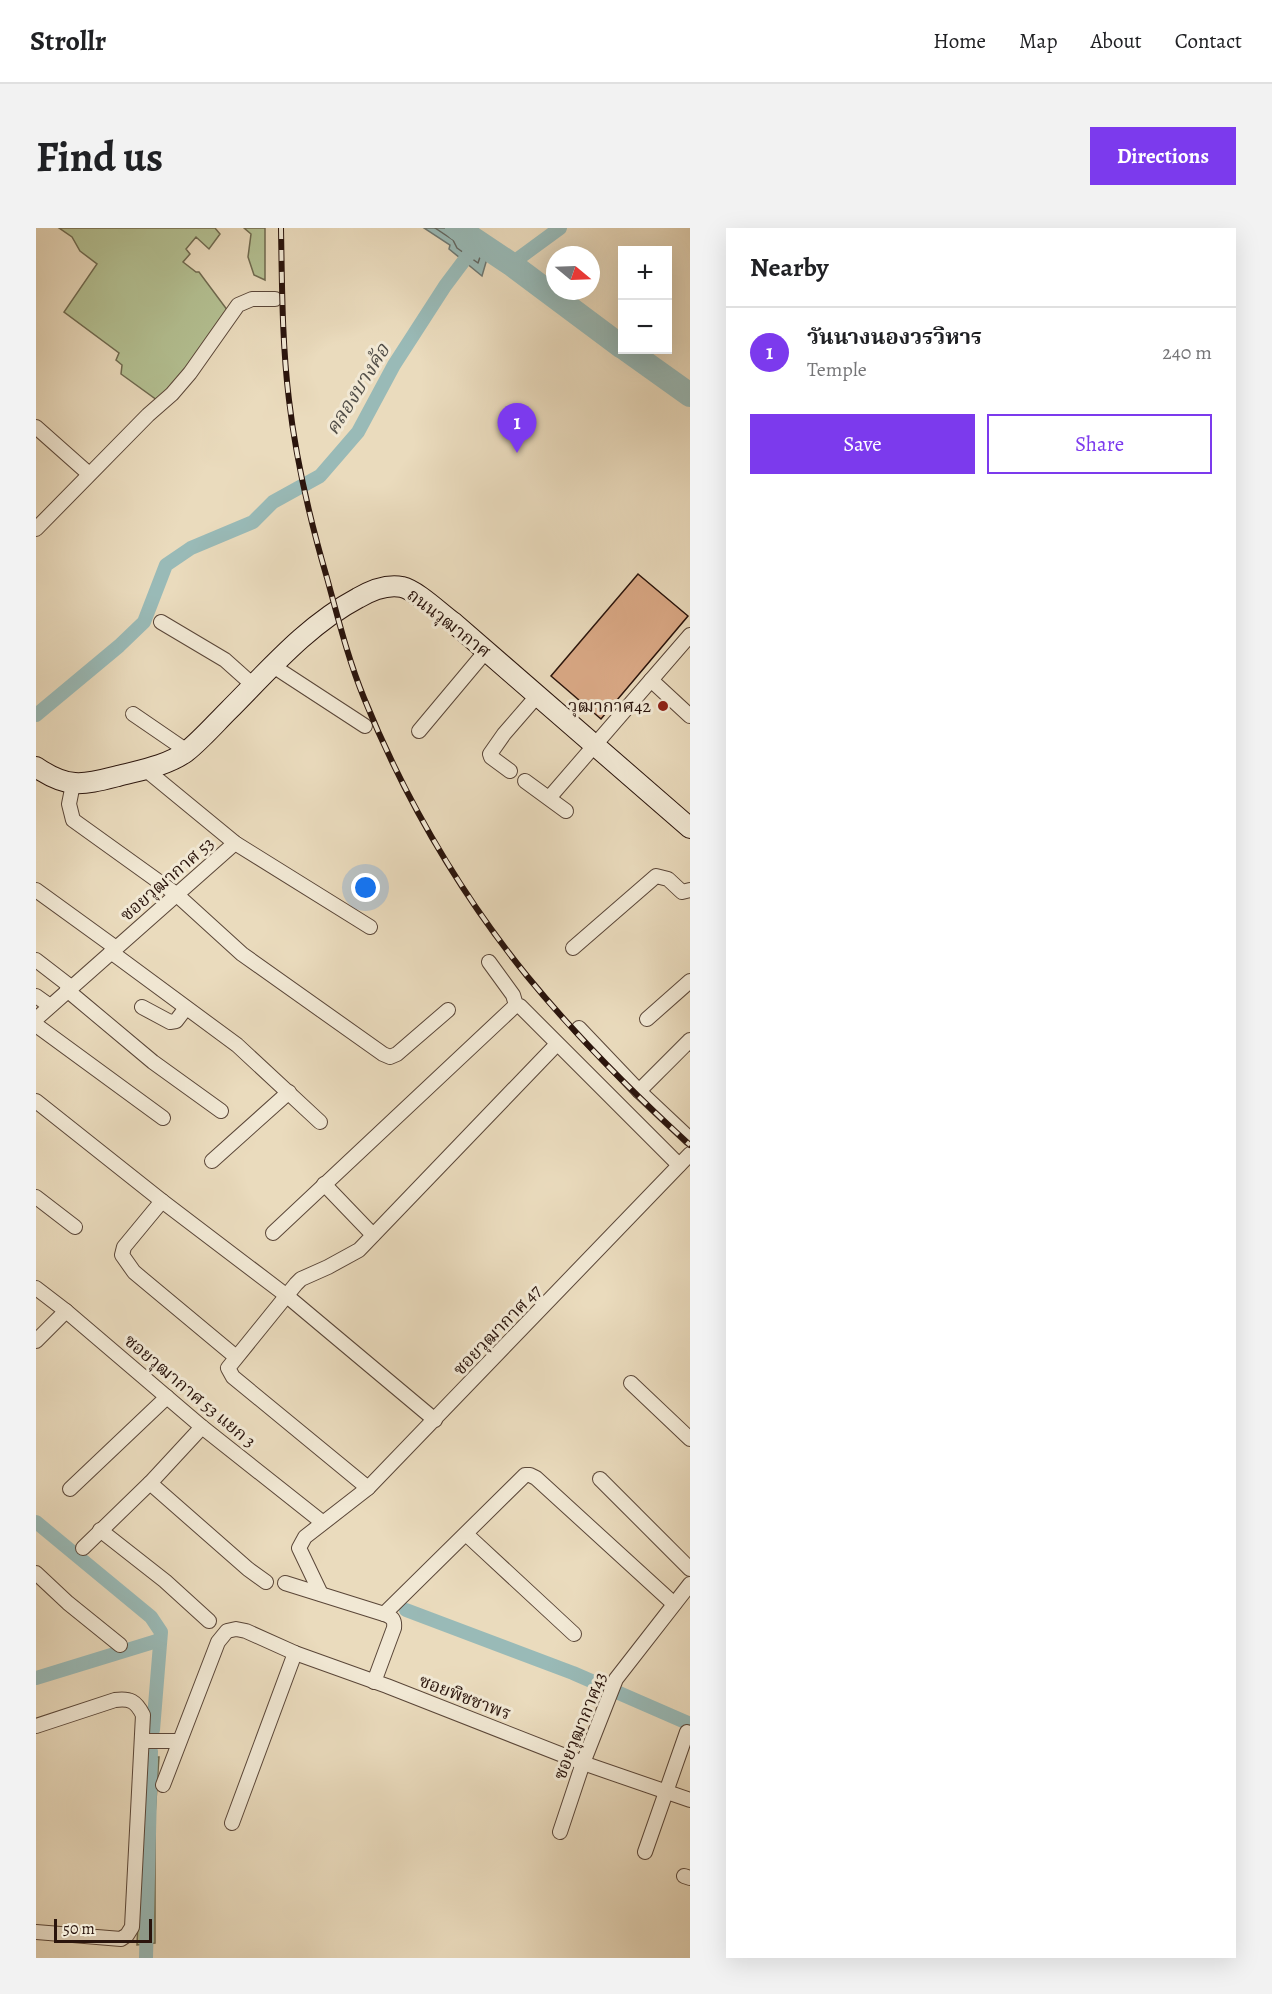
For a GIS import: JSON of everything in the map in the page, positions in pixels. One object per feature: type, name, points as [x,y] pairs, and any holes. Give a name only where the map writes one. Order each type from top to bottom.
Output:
[{"type":"main road","name":"ถนนวุฒากาศ","points":[[36,768],[61,781],[73,784],[91,783],[165,763],[187,751],[305,634],[336,609],[369,592],[401,587],[416,594],[486,651],[690,828]]},
{"type":"street","points":[[36,529],[148,415],[172,394],[190,373],[238,305],[252,299],[275,299]]},
{"type":"street","points":[[36,427],[90,474]]},
{"type":"street","points":[[161,622],[225,660],[254,685]]},
{"type":"street","points":[[549,798],[690,635]]},
{"type":"street","points":[[419,731],[486,651]]},
{"type":"street","points":[[273,666],[365,726]]},
{"type":"street","points":[[651,680],[690,716]]},
{"type":"street","points":[[510,771],[490,754],[537,696]]},
{"type":"street","points":[[133,714],[187,751]]},
{"type":"street","name":"ซอยวุฒากาศ 53","points":[[36,1018],[235,843],[145,769]]},
{"type":"street","points":[[525,781],[566,812]]},
{"type":"street","points":[[73,784],[69,804],[73,820],[176,894],[242,954],[383,1054],[390,1057],[398,1054],[448,1010]]},
{"type":"street","points":[[235,843],[370,927]]},
{"type":"street","points":[[573,948],[656,876],[668,879],[682,892],[690,890]]},
{"type":"street","points":[[36,890],[186,1008],[237,1045],[320,1122]]},
{"type":"street","points":[[36,960],[153,1062],[221,1111]]},
{"type":"street","points":[[489,962],[513,995],[516,1005],[520,1006],[679,1165]]},
{"type":"street","points":[[647,1018],[690,981]]},
{"type":"street","points":[[36,996],[50,1006]]},
{"type":"street","points":[[273,1233],[516,1005]]},
{"type":"street","points":[[142,1007],[170,1022],[176,1021],[186,1008]]},
{"type":"street","points":[[36,1025],[163,1118]]},
{"type":"street","points":[[579,1028],[639,1091],[690,1139]]},
{"type":"street","points":[[639,1091],[690,1040]]},
{"type":"street","points":[[368,1488],[233,1377],[228,1368],[301,1279],[359,1250],[557,1044]]},
{"type":"street","points":[[212,1161],[289,1092]]},
{"type":"street","points":[[36,1101],[162,1202],[287,1296],[435,1420]]},
{"type":"street","name":"ซอยวุฒากาศ 47","points":[[321,1594],[299,1548],[305,1537],[368,1488],[690,1154]]},
{"type":"street","points":[[324,1184],[373,1235]]},
{"type":"street","points":[[36,1197],[75,1227]]},
{"type":"street","points":[[162,1202],[124,1247],[122,1254],[134,1272],[236,1357]]},
{"type":"street","name":"ซอยวุฒากาศ 53 แยก 3","points":[[36,1288],[202,1427],[322,1522]]},
{"type":"street","points":[[36,1341],[66,1311]]},
{"type":"street","points":[[631,1383],[690,1438]]},
{"type":"street","points":[[69,1489],[167,1397]]},
{"type":"street","points":[[83,1548],[150,1483],[202,1427]]},
{"type":"street","points":[[384,1614],[525,1475],[536,1478],[674,1604]]},
{"type":"street","points":[[600,1479],[690,1569]]},
{"type":"street","points":[[150,1483],[266,1582]]},
{"type":"street","points":[[100,1530],[165,1581],[209,1621]]},
{"type":"street","points":[[466,1534],[574,1634]]},
{"type":"street","points":[[36,1573],[68,1604],[120,1645]]},
{"type":"street","points":[[285,1583],[392,1617],[395,1622],[394,1628],[374,1682]]},
{"type":"street","name":"ซอยวุฒากาศ43","points":[[560,1832],[616,1679],[674,1604],[688,1591]]},
{"type":"street","name":"ซอยพิชชาพร","points":[[178,1741],[218,1641],[227,1631],[236,1629],[584,1764],[690,1800]]},
{"type":"street","points":[[232,1823],[294,1653]]},
{"type":"street","points":[[36,1726],[127,1698],[138,1704],[143,1715],[132,1927],[121,1939],[36,1932]]},
{"type":"street","points":[[645,1852],[687,1732]]},
{"type":"street","points":[[142,1741],[178,1741],[163,1785]]},
{"type":"green space","points":[[59,228],[215,228],[220,234],[209,249],[196,237],[186,249],[190,254],[183,262],[199,272],[228,311],[180,378],[157,400],[121,374],[122,365],[116,360],[119,353],[64,312],[97,264],[80,251],[72,237]]},
{"type":"green space","points":[[244,228],[265,228],[265,280],[254,275],[248,257],[251,234]]},
{"type":"green space","points":[[145,1757],[159,1757],[155,1815],[155,1943],[137,1945]]},
{"type":"water","points":[[424,228],[465,228],[491,245],[482,276],[449,249],[450,245]]},
{"type":"building","points":[[638,574],[688,616],[601,719],[551,676]]},
{"type":"waterway","points":[[457,228],[511,264],[618,344]]},
{"type":"waterway","points":[[511,264],[560,228]]},
{"type":"waterway","name":"คลองบางค้อ","points":[[36,715],[119,646],[144,622],[166,565],[191,548],[253,522],[273,502],[320,476],[358,432],[394,365],[445,286],[475,246]]},
{"type":"waterway","points":[[633,354],[690,395]]},
{"type":"waterway","points":[[36,1522],[151,1617],[161,1632],[153,1730]]},
{"type":"waterway","points":[[406,1610],[573,1673],[690,1724]]},
{"type":"waterway","points":[[36,1678],[160,1640]]},
{"type":"waterway","points":[[146,1958],[151,1751]]},
{"type":"railway","points":[[281,228],[285,357],[292,422],[304,490],[344,638],[358,683],[380,735],[415,808],[435,843],[502,944],[546,999],[585,1042],[690,1145]]},
{"type":"place","name":"วันนางนองวรวิหาร","points":[[517,453]]},
{"type":"place","name":"วุฒากาศ42","points":[[663,706]]}]
